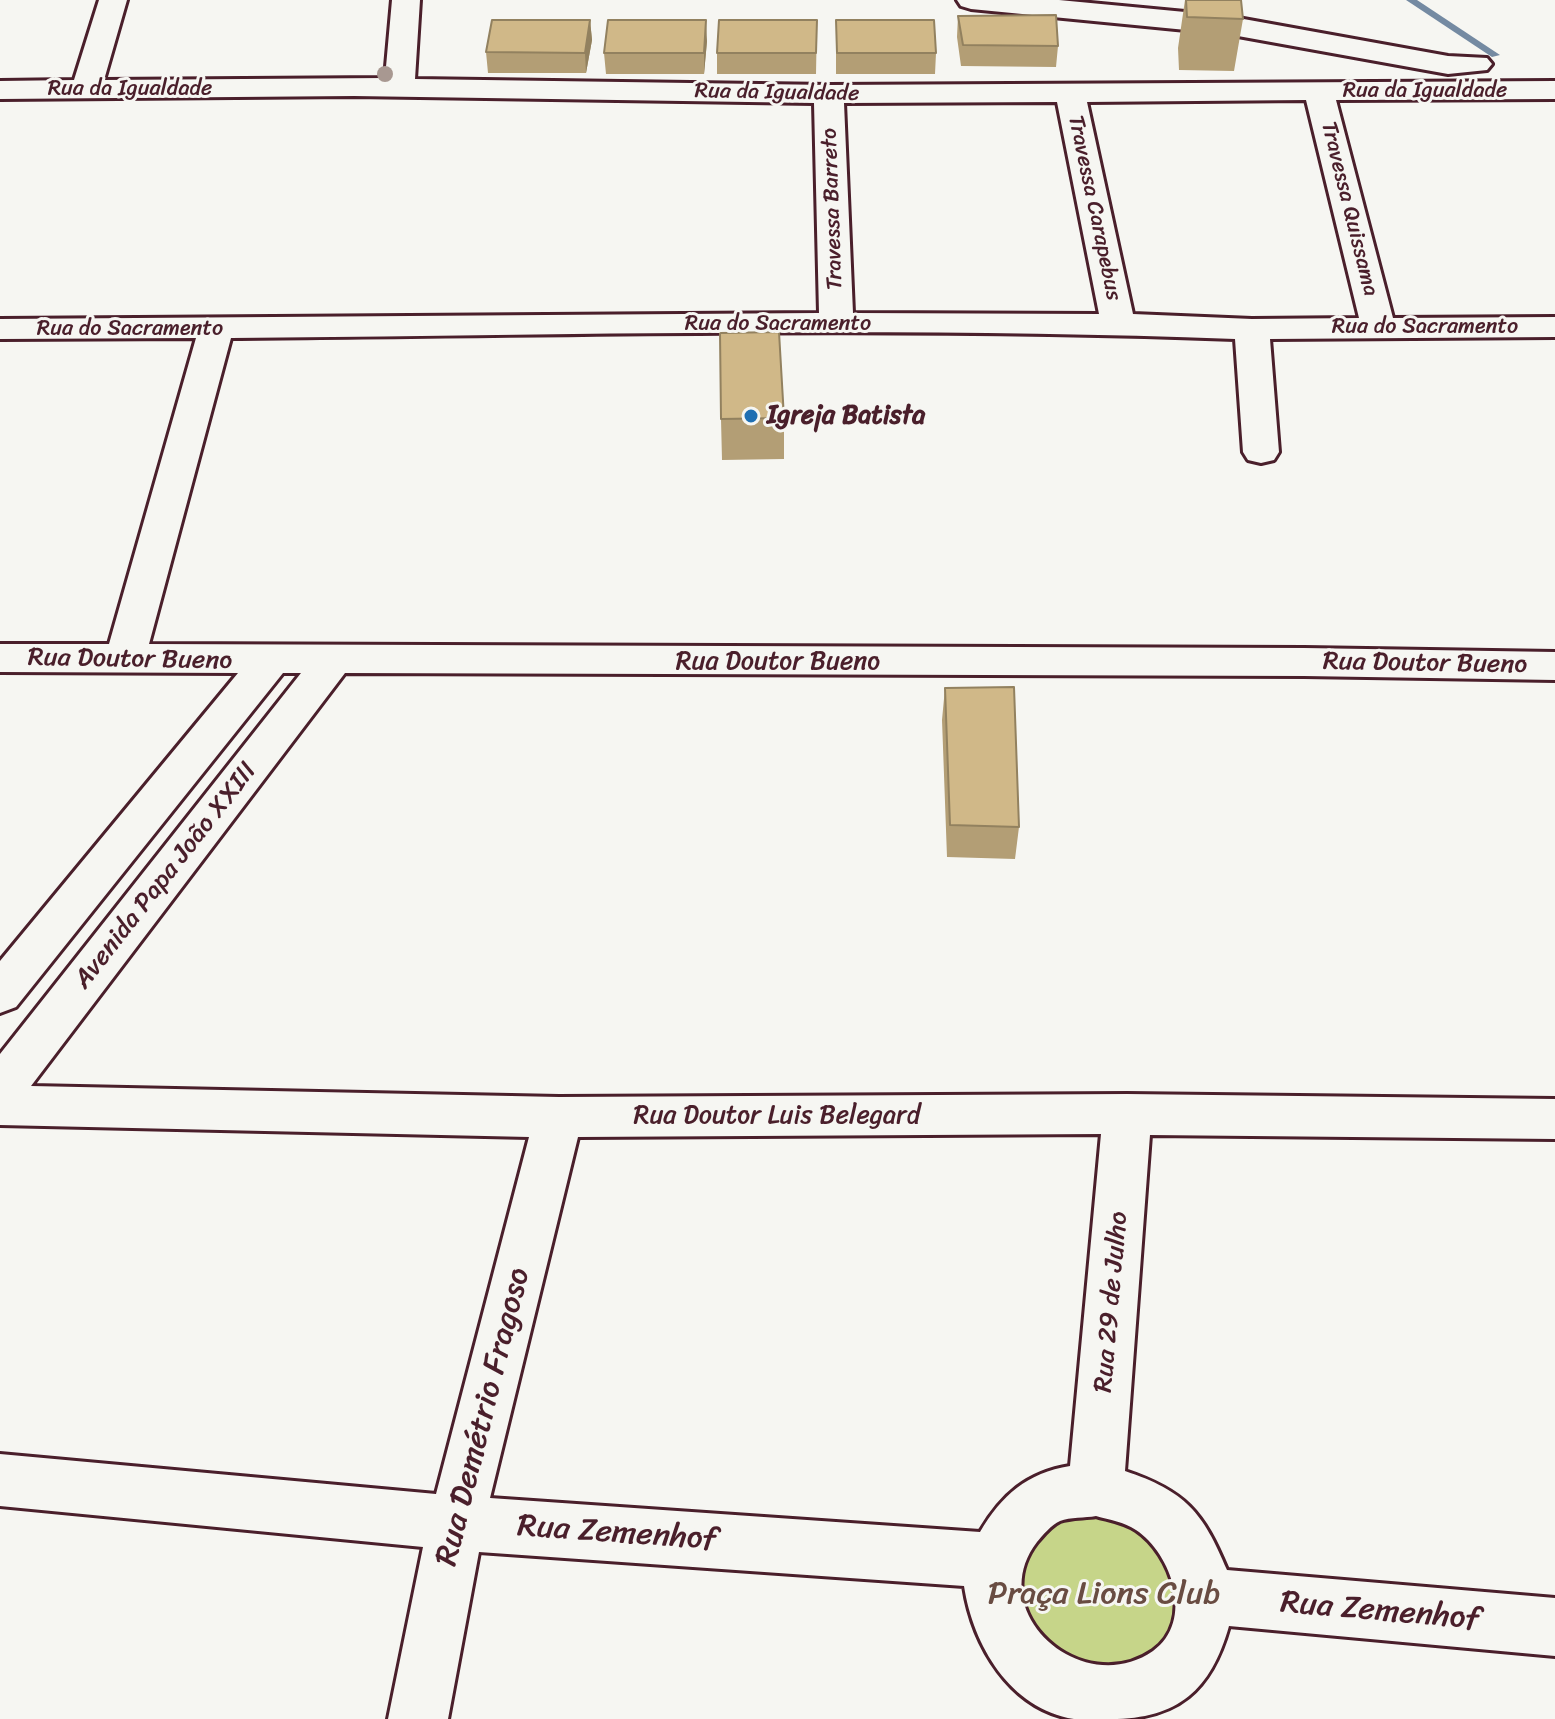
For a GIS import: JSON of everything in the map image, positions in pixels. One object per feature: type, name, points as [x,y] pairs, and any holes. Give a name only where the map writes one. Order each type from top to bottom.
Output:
[{"type":"street","points":[[86,90],[113,0]]},
{"type":"street","points":[[399,88],[406,0]]},
{"type":"street","points":[[971,0],[1227,25],[1448,65],[1545,88]]},
{"type":"street","name":"Rua da Igualdade","points":[[0,90],[399,88],[829,94],[1545,88]]},
{"type":"street","name":"Travessa Quissama","points":[[1319,91],[1378,326]]},
{"type":"street","name":"Travessa Carapebus","points":[[1070,92],[1118,324]]},
{"type":"street","name":"Travessa Barreto","points":[[829,94],[836,323]]},
{"type":"street","name":"Rua do Sacramento","points":[[0,329],[836,323],[1118,324],[1252,329],[1555,327]]},
{"type":"street","points":[[125,660],[216,329]]},
{"type":"street","points":[[1252,329],[1261,452]]},
{"type":"street","name":"Rua Doutor Bueno","points":[[0,658],[1304,662],[1555,666]]},
{"type":"street","name":"Avenida Papa João XXIII","points":[[0,994],[270,661]]},
{"type":"street","name":"Avenida Papa João XXIII","points":[[0,1090],[332,661]]},
{"type":"street","points":[[117,849],[175,864]]},
{"type":"street","name":"Rua Doutor Luis Belegard","points":[[0,1105],[559,1117],[1127,1114],[1555,1119]]},
{"type":"street","name":"Rua 29 de Julho","points":[[1096,1490],[1127,1114]]},
{"type":"street","name":"Rua Demétrio Fragoso","points":[[418,1719],[456,1523],[559,1117]]},
{"type":"street","name":"Rua Zemenhof","points":[[0,1480],[456,1523],[996,1561]]},
{"type":"street","points":[[1096,1490],[1135,1499],[1171,1523],[1194,1557],[1205,1596],[1200,1635],[1180,1667],[1148,1689],[1109,1708],[1045,1676],[1019,1653],[1001,1624],[994,1592],[996,1561],[1016,1521],[1052,1496],[1096,1490]]},
{"type":"street","name":"Rua Zemenhof","points":[[1205,1596],[1555,1627]]},
{"type":"green space","name":"Praça Lions Club","points":[[1091,1504],[1170,1542],[1187,1626],[1125,1681],[1039,1652],[1011,1570],[1039,1522]]},
{"type":"building","points":[[1186,0],[1241,0],[1243,19],[1187,17]]},
{"type":"building","points":[[1056,15],[1058,46],[963,45],[958,16]]},
{"type":"building","points":[[492,20],[590,20],[585,53],[486,52]]},
{"type":"building","points":[[608,20],[706,20],[704,53],[604,53]]},
{"type":"building","points":[[719,20],[817,20],[816,53],[717,53]]},
{"type":"building","points":[[836,20],[934,20],[936,53],[837,53]]},
{"type":"building","points":[[779,332],[784,418],[721,419],[720,333]]},
{"type":"building","points":[[1014,687],[1019,827],[950,825],[945,688]]},
{"type":"waterway","points":[[1411,0],[1495,55]]},
{"type":"place","name":"Igreja Batista","points":[[751,416]]}]
